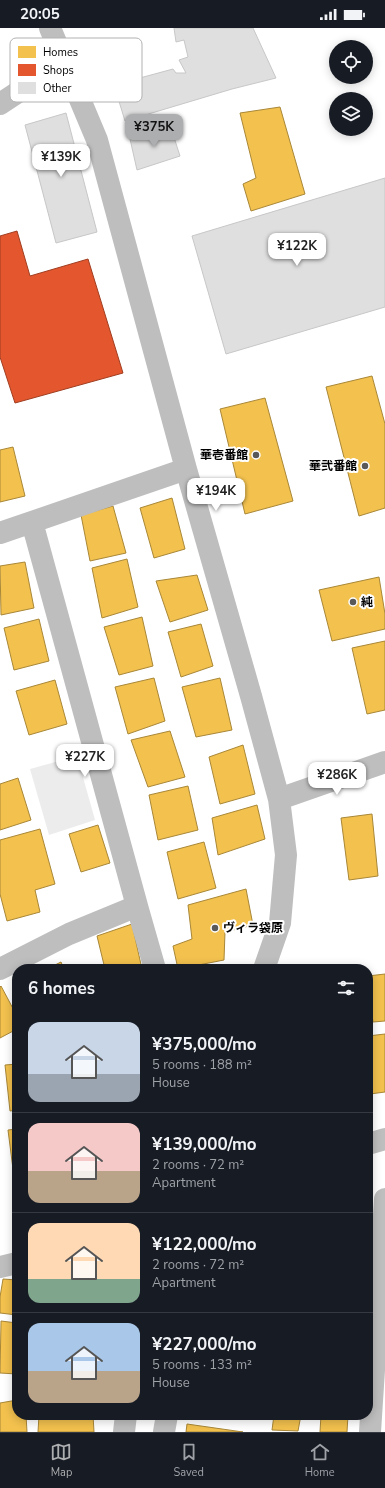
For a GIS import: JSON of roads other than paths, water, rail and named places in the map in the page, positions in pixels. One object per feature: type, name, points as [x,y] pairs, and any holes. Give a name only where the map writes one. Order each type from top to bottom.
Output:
[{"type":"street","points":[[50,28],[54,38]]},
{"type":"street","points":[[0,104],[10,97]]},
{"type":"street","points":[[81,102],[97,140],[186,469],[251,696],[278,799],[286,855],[280,924],[266,964]]},
{"type":"street","points":[[0,533],[186,469]]},
{"type":"street","points":[[32,522],[154,964]]},
{"type":"street","points":[[278,799],[385,762]]},
{"type":"street","points":[[0,969],[69,934],[138,906]]},
{"type":"street","points":[[373,1143],[385,1139]]},
{"type":"street","points":[[373,1364],[385,1199]]},
{"type":"street","points":[[0,1267],[12,1263]]},
{"type":"street","points":[[124,1432],[125,1420]]},
{"type":"street","points":[[164,1432],[166,1420]]},
{"type":"street","points":[[370,1420],[370,1432]]},
{"type":"place","name":"華壱番館","points":[[256,455]]},
{"type":"place","name":"華弐番館","points":[[365,466]]},
{"type":"place","name":"純","points":[[353,602]]},
{"type":"place","name":"ヴィラ袋原","points":[[215,928]]}]
